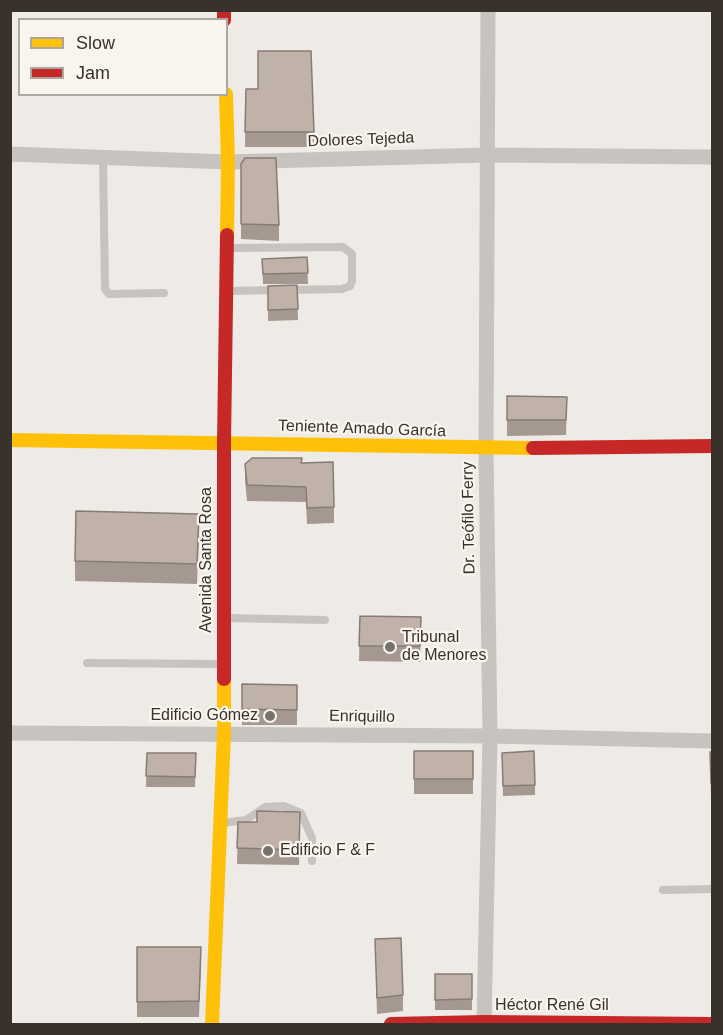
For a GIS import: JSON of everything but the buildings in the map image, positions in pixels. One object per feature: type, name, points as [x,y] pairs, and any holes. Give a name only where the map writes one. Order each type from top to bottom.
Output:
[{"type":"main road","name":"Avenida Santa Rosa","points":[[213,1024],[224,733],[224,442],[228,162],[226,96]]},
{"type":"main road","name":"Teniente Amado García","points":[[10,440],[224,442],[486,449],[712,446]]},
{"type":"main road","name":"Héctor René Gil","points":[[391,1024],[712,1024]]},
{"type":"street","name":"Dr. Teófilo Ferry","points":[[484,1023],[490,736],[486,449],[488,10]]},
{"type":"street","name":"Dolores Tejeda","points":[[10,154],[228,162],[488,155],[712,157]]},
{"type":"street","name":"Enriquillo","points":[[10,733],[490,736],[712,741]]},
{"type":"lane","points":[[103,158],[105,289],[109,294],[164,293]]},
{"type":"lane","points":[[226,291],[342,289],[350,286],[352,281],[352,254],[343,247],[227,248]]},
{"type":"lane","points":[[224,618],[325,620]]},
{"type":"lane","points":[[87,663],[224,664]]},
{"type":"lane","points":[[220,824],[246,820],[266,807],[284,806],[301,813],[312,838],[312,861]]},
{"type":"lane","points":[[663,890],[712,889]]},
{"type":"traffic: slow","points":[[226,96],[227,235]]},
{"type":"traffic: slow","points":[[10,440],[533,448]]},
{"type":"traffic: slow","points":[[212,1024],[224,733],[224,679]]},
{"type":"traffic: jam","points":[[224,10],[224,18]]},
{"type":"traffic: jam","points":[[224,679],[227,235]]},
{"type":"traffic: jam","points":[[533,448],[712,446]]},
{"type":"traffic: jam","points":[[391,1024],[484,1022],[712,1024]]},
{"type":"place","name":"Tribunal de Menores","points":[[390,647]]},
{"type":"place","name":"Edificio Gómez","points":[[270,716]]},
{"type":"place","name":"Edificio F & F","points":[[268,851]]}]
